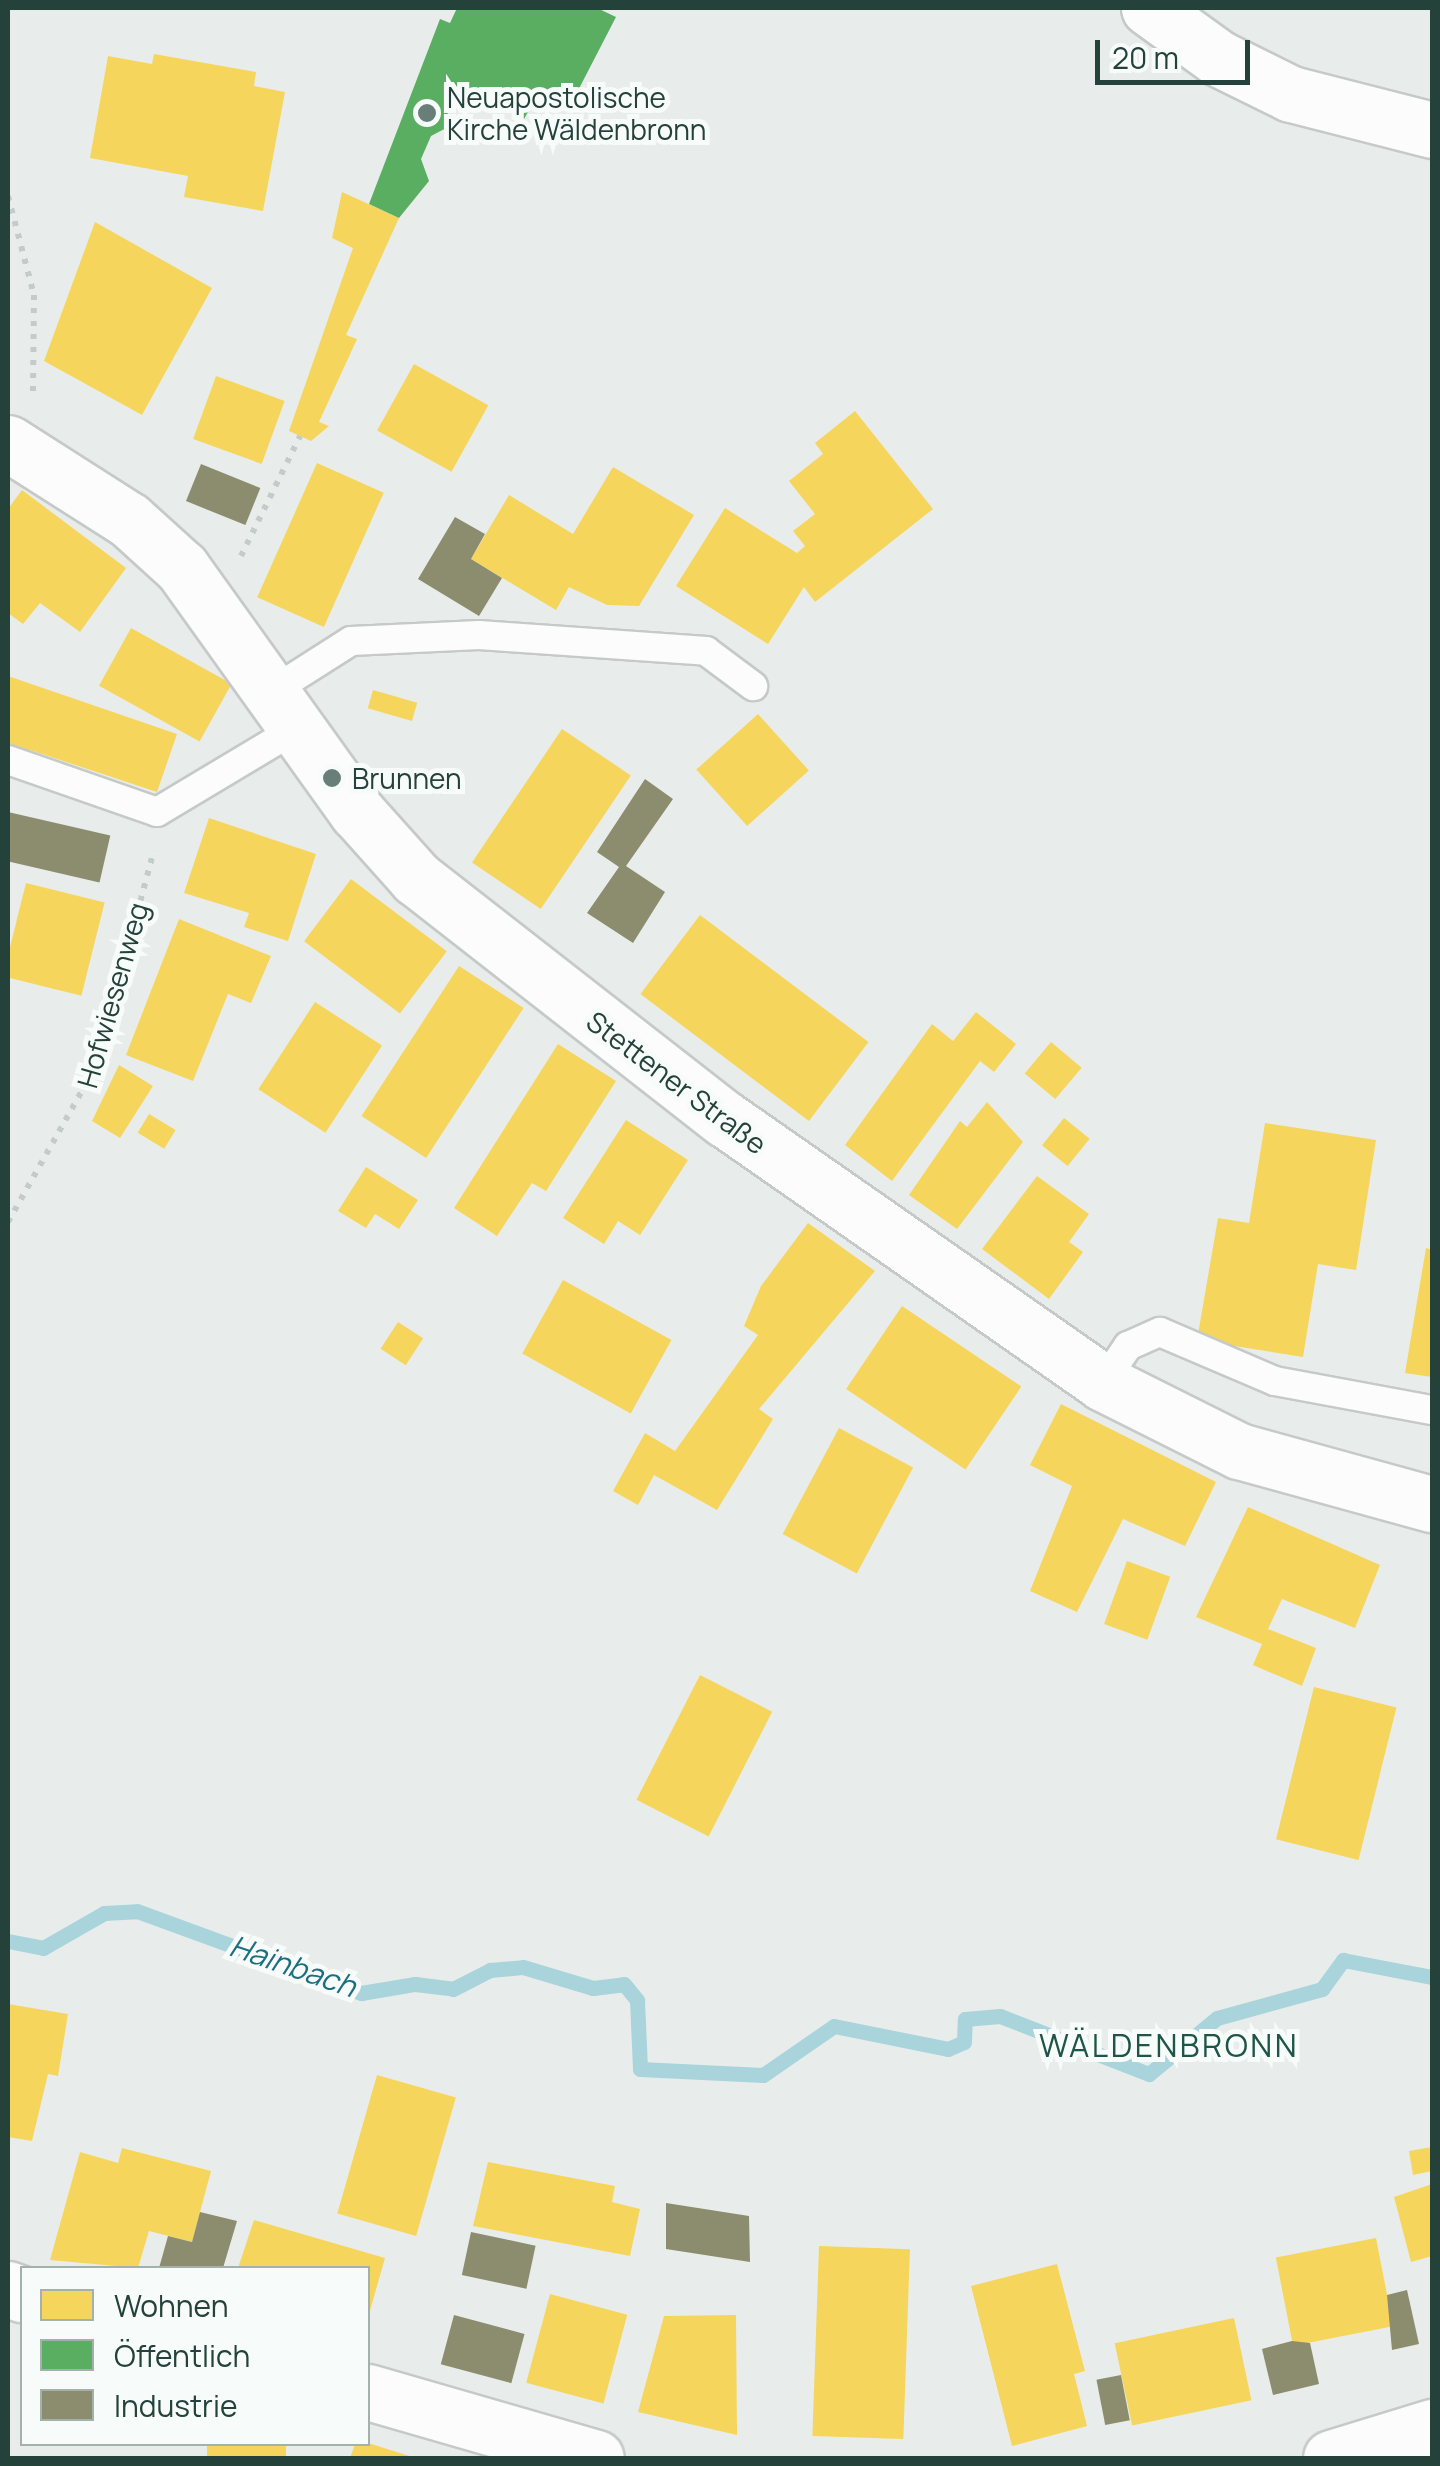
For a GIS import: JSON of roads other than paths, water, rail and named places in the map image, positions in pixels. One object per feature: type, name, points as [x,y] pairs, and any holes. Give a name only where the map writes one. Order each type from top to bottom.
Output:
[{"type":"street","points":[[1149,8],[1279,89],[1432,130]]},
{"type":"street","name":"Stettener Straße","points":[[9,444],[129,520],[208,598],[383,844],[472,926],[941,1275],[1103,1383],[1238,1451],[1432,1504]]},
{"type":"street","points":[[370,2393],[596,2458]]},
{"type":"street","points":[[1331,2458],[1432,2427]]},
{"type":"lane","points":[[8,760],[163,810],[287,709],[350,642],[479,635],[706,651],[753,686]]},
{"type":"lane","points":[[1103,1383],[1128,1346],[1160,1332],[1275,1381],[1432,1410]]},
{"type":"waterway","name":"Hainbach","points":[[8,1941],[43,1948],[104,1913],[137,1911],[361,1993],[415,1984],[453,1989],[490,1970],[523,1967],[593,1988],[624,1984],[637,2000],[640,2069],[763,2075],[834,2026],[948,2049],[964,2042],[965,2019],[1000,2016],[1149,2074],[1217,2018],[1322,1989],[1343,1960],[1432,1977]]},
{"type":"place","name":"Neuapostolische Kirche Wäldenbronn","points":[[427,113]]},
{"type":"place","name":"Brunnen","points":[[332,778]]},
{"type":"district","name":"WÄLDENBRONN","points":[[1169,2045]]}]
